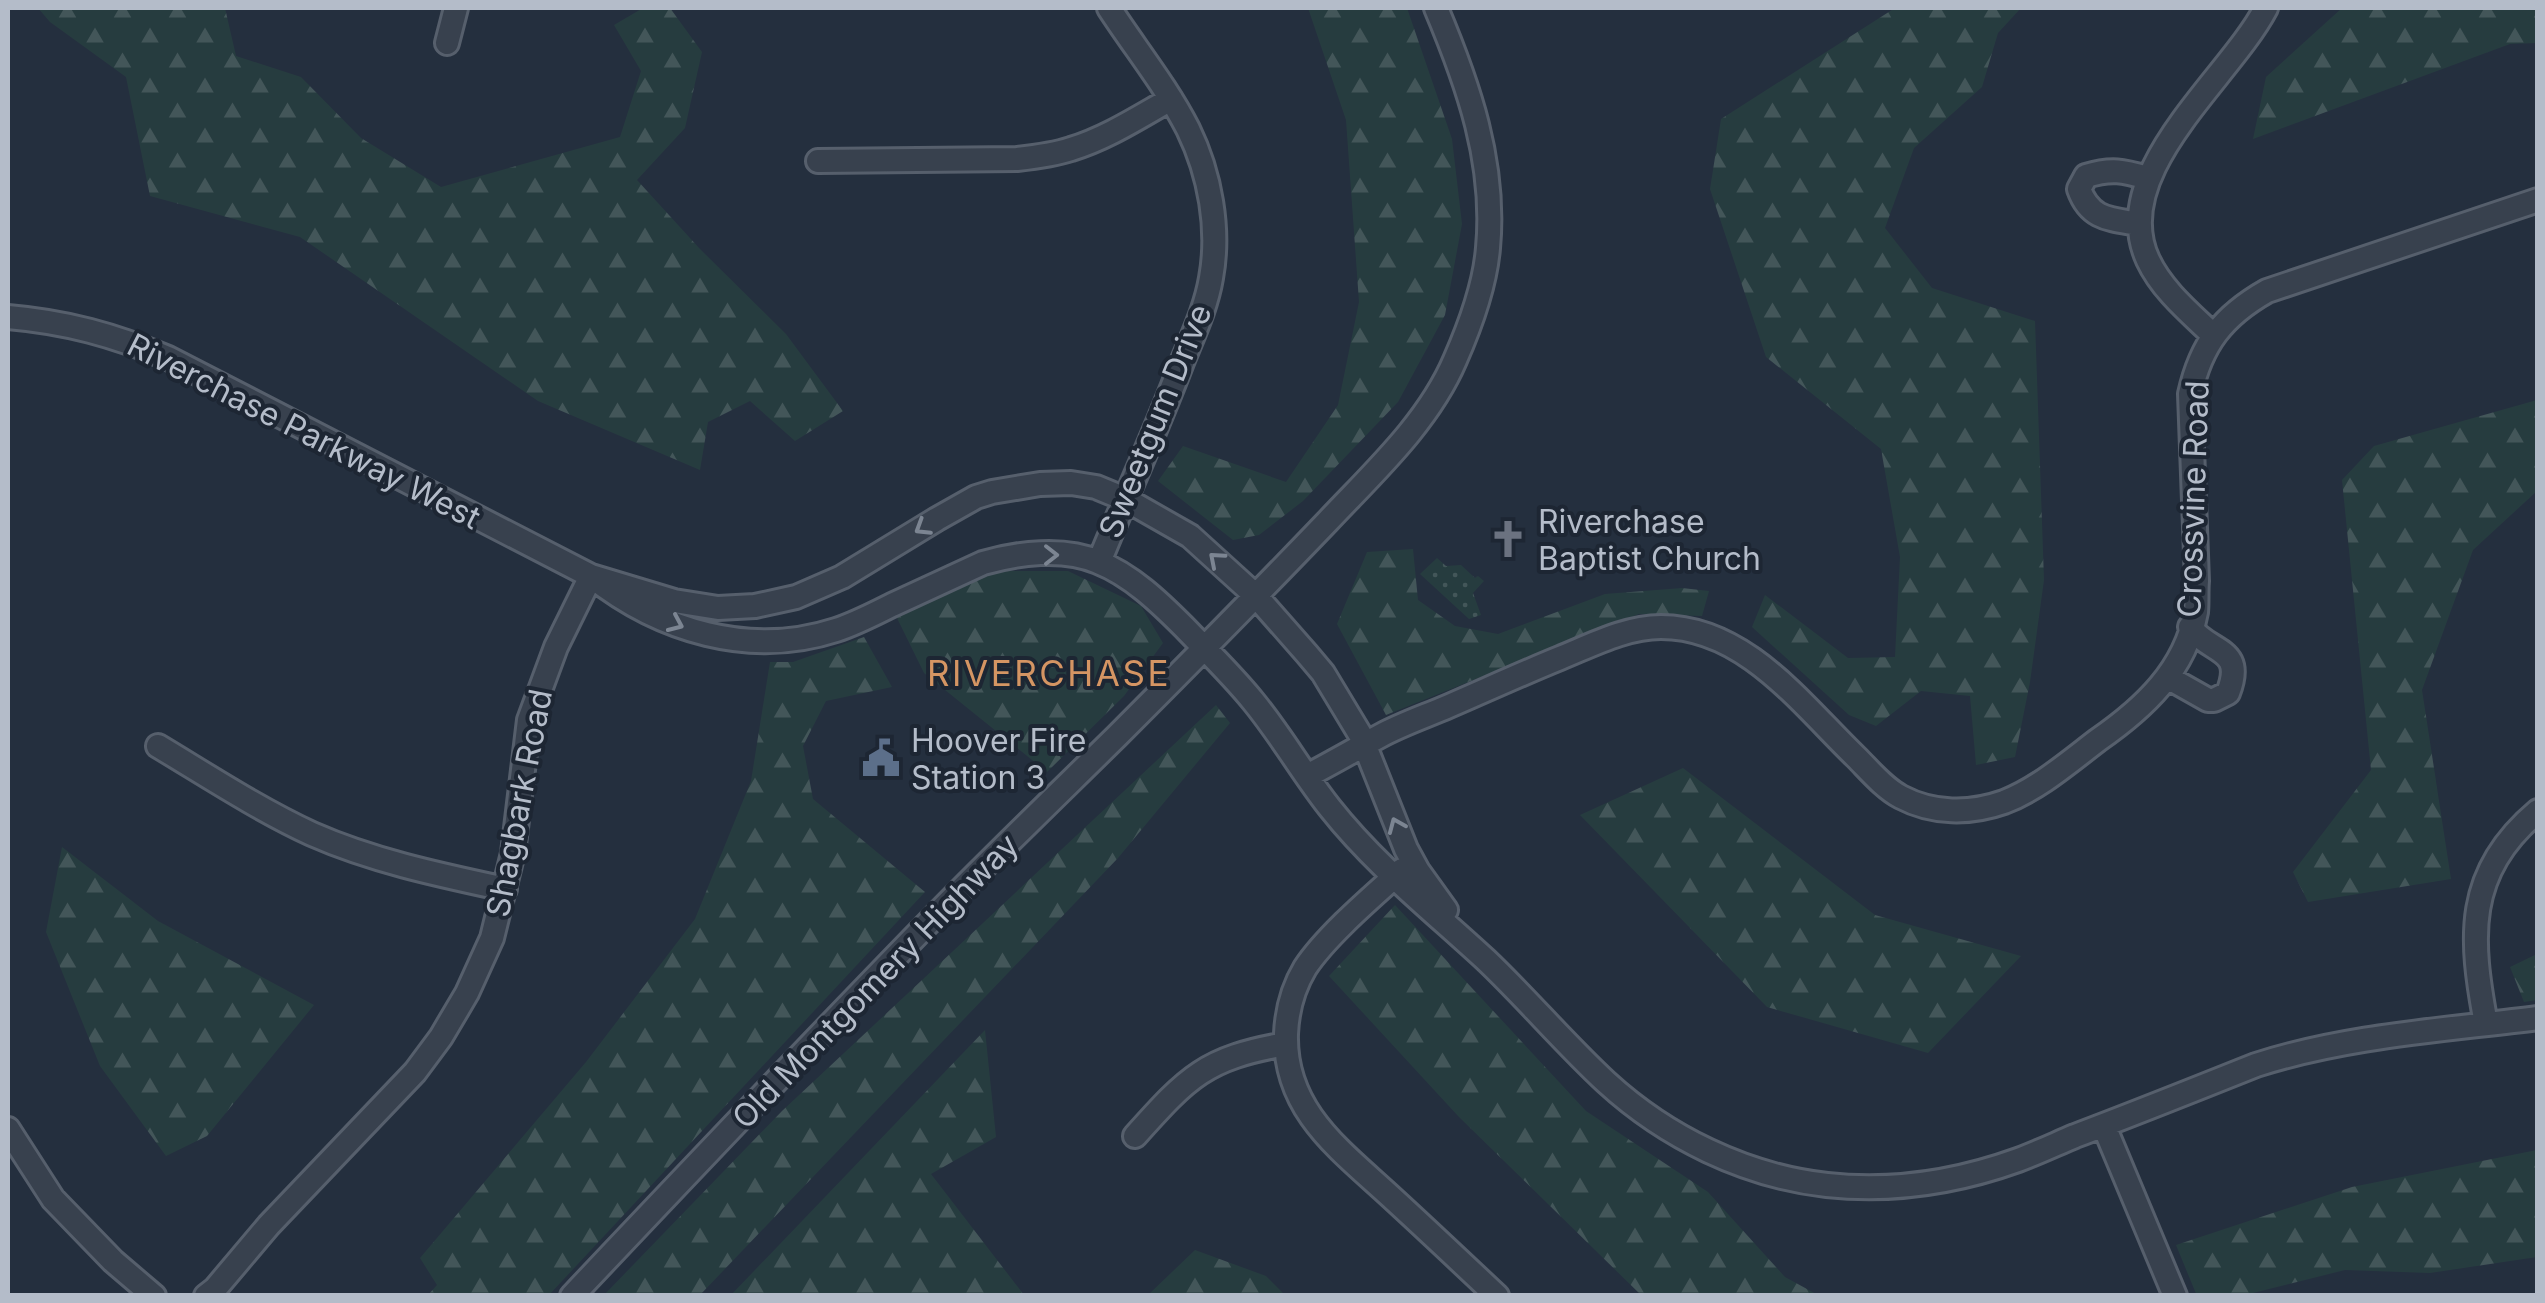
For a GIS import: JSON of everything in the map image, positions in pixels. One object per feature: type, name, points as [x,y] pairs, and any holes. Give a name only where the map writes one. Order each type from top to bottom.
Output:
[{"type":"street","points":[[447,43],[456,8]]},
{"type":"street","name":"Sweetgum Drive","points":[[1099,562],[1199,320],[1211,278],[1214,218],[1189,132],[1109,8]]},
{"type":"street","name":"Old Montgomery Highway","points":[[572,1296],[942,909],[1205,650],[1389,456],[1425,411],[1454,364],[1488,251],[1487,176],[1476,114],[1436,8]]},
{"type":"street","points":[[2213,336],[2159,278],[2148,259],[2139,224],[2140,210],[2148,178],[2170,139],[2251,34],[2266,8]]},
{"type":"street","points":[[818,160],[1016,159],[1048,155],[1107,135],[1171,99]]},
{"type":"street","points":[[2139,224],[2097,215],[2083,202],[2079,189],[2086,176],[2105,170],[2148,178]]},
{"type":"street","name":"Crossvine Road","points":[[1307,776],[1382,735],[1544,664],[1613,637],[1662,627],[1702,633],[1742,651],[1772,674],[1860,762],[1904,798],[1937,809],[1976,810],[2006,802],[2111,732],[2169,678],[2196,612],[2190,394],[2194,375],[2213,336],[2231,315],[2267,291],[2538,200]]},
{"type":"street","name":"Riverchase Parkway West","points":[[8,317],[95,330],[168,358],[591,576],[674,601],[718,608],[755,606],[796,597],[842,577],[937,519],[992,492],[1071,483],[1096,487],[1124,499],[1190,536],[1256,596],[1323,674],[1365,745],[1412,860],[1434,895],[1489,963]]},
{"type":"street","name":"Riverchase Parkway West","points":[[591,576],[610,591],[690,631],[766,642],[833,631],[1004,557],[1065,555],[1099,562],[1127,578],[1169,612],[1253,701],[1331,809],[1394,877],[1489,963],[1604,1080],[1653,1119],[1724,1159],[1785,1178],[1827,1185],[1930,1184],[2019,1160],[2284,1056],[2346,1043],[2538,1018]]},
{"type":"street","name":"Shagbark Road","points":[[206,1296],[400,1089],[441,1037],[486,956],[514,853],[529,720],[556,647],[591,576]]},
{"type":"street","points":[[2169,678],[2198,696],[2214,700],[2228,692],[2234,678],[2228,656],[2198,637],[2190,627]]},
{"type":"street","points":[[158,746],[320,837],[390,862],[505,889]]},
{"type":"street","points":[[2486,1024],[2474,950],[2478,902],[2503,845],[2538,811]]},
{"type":"street","points":[[1412,860],[1320,949],[1304,970],[1289,1007],[1289,1074],[1315,1124],[1497,1296]]},
{"type":"street","points":[[1135,1136],[1174,1091],[1194,1075],[1234,1056],[1286,1044]]},
{"type":"street","points":[[2104,1126],[2175,1296]]},
{"type":"street","points":[[8,1130],[53,1199],[154,1296]]},
{"type":"green space","points":[[38,8],[225,8],[236,56],[301,77],[361,138],[441,187],[620,137],[641,71],[614,25],[643,8],[670,8],[702,52],[685,128],[637,180],[786,334],[843,411],[795,441],[750,401],[708,422],[700,470],[538,401],[300,237],[150,196],[126,77],[50,22]]},
{"type":"green space","points":[[1308,8],[1407,8],[1452,139],[1462,224],[1445,315],[1398,402],[1303,501],[1259,535],[1233,540],[1158,481],[1183,446],[1286,482],[1338,405],[1359,302],[1346,120]]},
{"type":"green space","points":[[1895,8],[2021,8],[1998,33],[1982,87],[1914,148],[1885,228],[1932,288],[2035,321],[2044,580],[2015,757],[1976,765],[1970,696],[1921,691],[1876,726],[1849,715],[1752,627],[1765,595],[1848,658],[1895,657],[1900,557],[1881,449],[1766,357],[1710,189],[1721,119]]},
{"type":"green space","points":[[2342,8],[2537,8],[2537,43],[2510,44],[2253,139],[2266,77]]},
{"type":"green space","points":[[2537,400],[2537,491],[2473,550],[2422,690],[2451,879],[2308,902],[2293,872],[2371,770],[2342,480],[2374,446]]},
{"type":"green space","points":[[1413,549],[1418,600],[1455,626],[1498,634],[1605,594],[1682,588],[1709,591],[1702,616],[1639,614],[1386,715],[1337,624],[1367,552]]},
{"type":"green space","points":[[1437,558],[1446,566],[1461,565],[1484,581],[1473,593],[1481,615],[1469,619],[1420,574]]},
{"type":"green space","points":[[998,571],[1068,571],[1141,606],[1163,643],[1124,696],[1047,772],[924,673],[897,618]]},
{"type":"green space","points":[[864,637],[892,687],[826,701],[803,746],[813,799],[925,892],[549,1295],[428,1295],[437,1285],[420,1258],[586,1062],[695,919],[751,781],[770,662],[793,662]]},
{"type":"green space","points":[[1216,705],[1230,723],[1118,858],[700,1295],[604,1295],[782,1111]]},
{"type":"green space","points":[[1683,768],[1875,915],[2021,956],[1928,1053],[1767,1007],[1580,815]]},
{"type":"green space","points":[[62,847],[158,921],[314,1005],[207,1136],[166,1156],[100,1066],[46,932]]},
{"type":"green space","points":[[1395,905],[1586,1111],[1708,1192],[1785,1277],[1818,1295],[1641,1295],[1459,1117],[1329,976]]},
{"type":"green space","points":[[2537,954],[2537,1000],[2524,1002],[2510,967]]},
{"type":"green space","points":[[985,1030],[996,1137],[931,1174],[1024,1295],[731,1295]]},
{"type":"green space","points":[[2537,1150],[2537,1257],[2430,1273],[2345,1270],[2245,1295],[2197,1296],[2176,1245],[2352,1187]]},
{"type":"green space","points":[[1195,1250],[1266,1276],[1285,1295],[1148,1295]]},
{"type":"place","name":"Riverchase Baptist Church","points":[[1508,539]]},
{"type":"place","name":"Hoover Fire Station 3","points":[[881,758]]},
{"type":"district","name":"RIVERCHASE","points":[[1049,673]]}]
